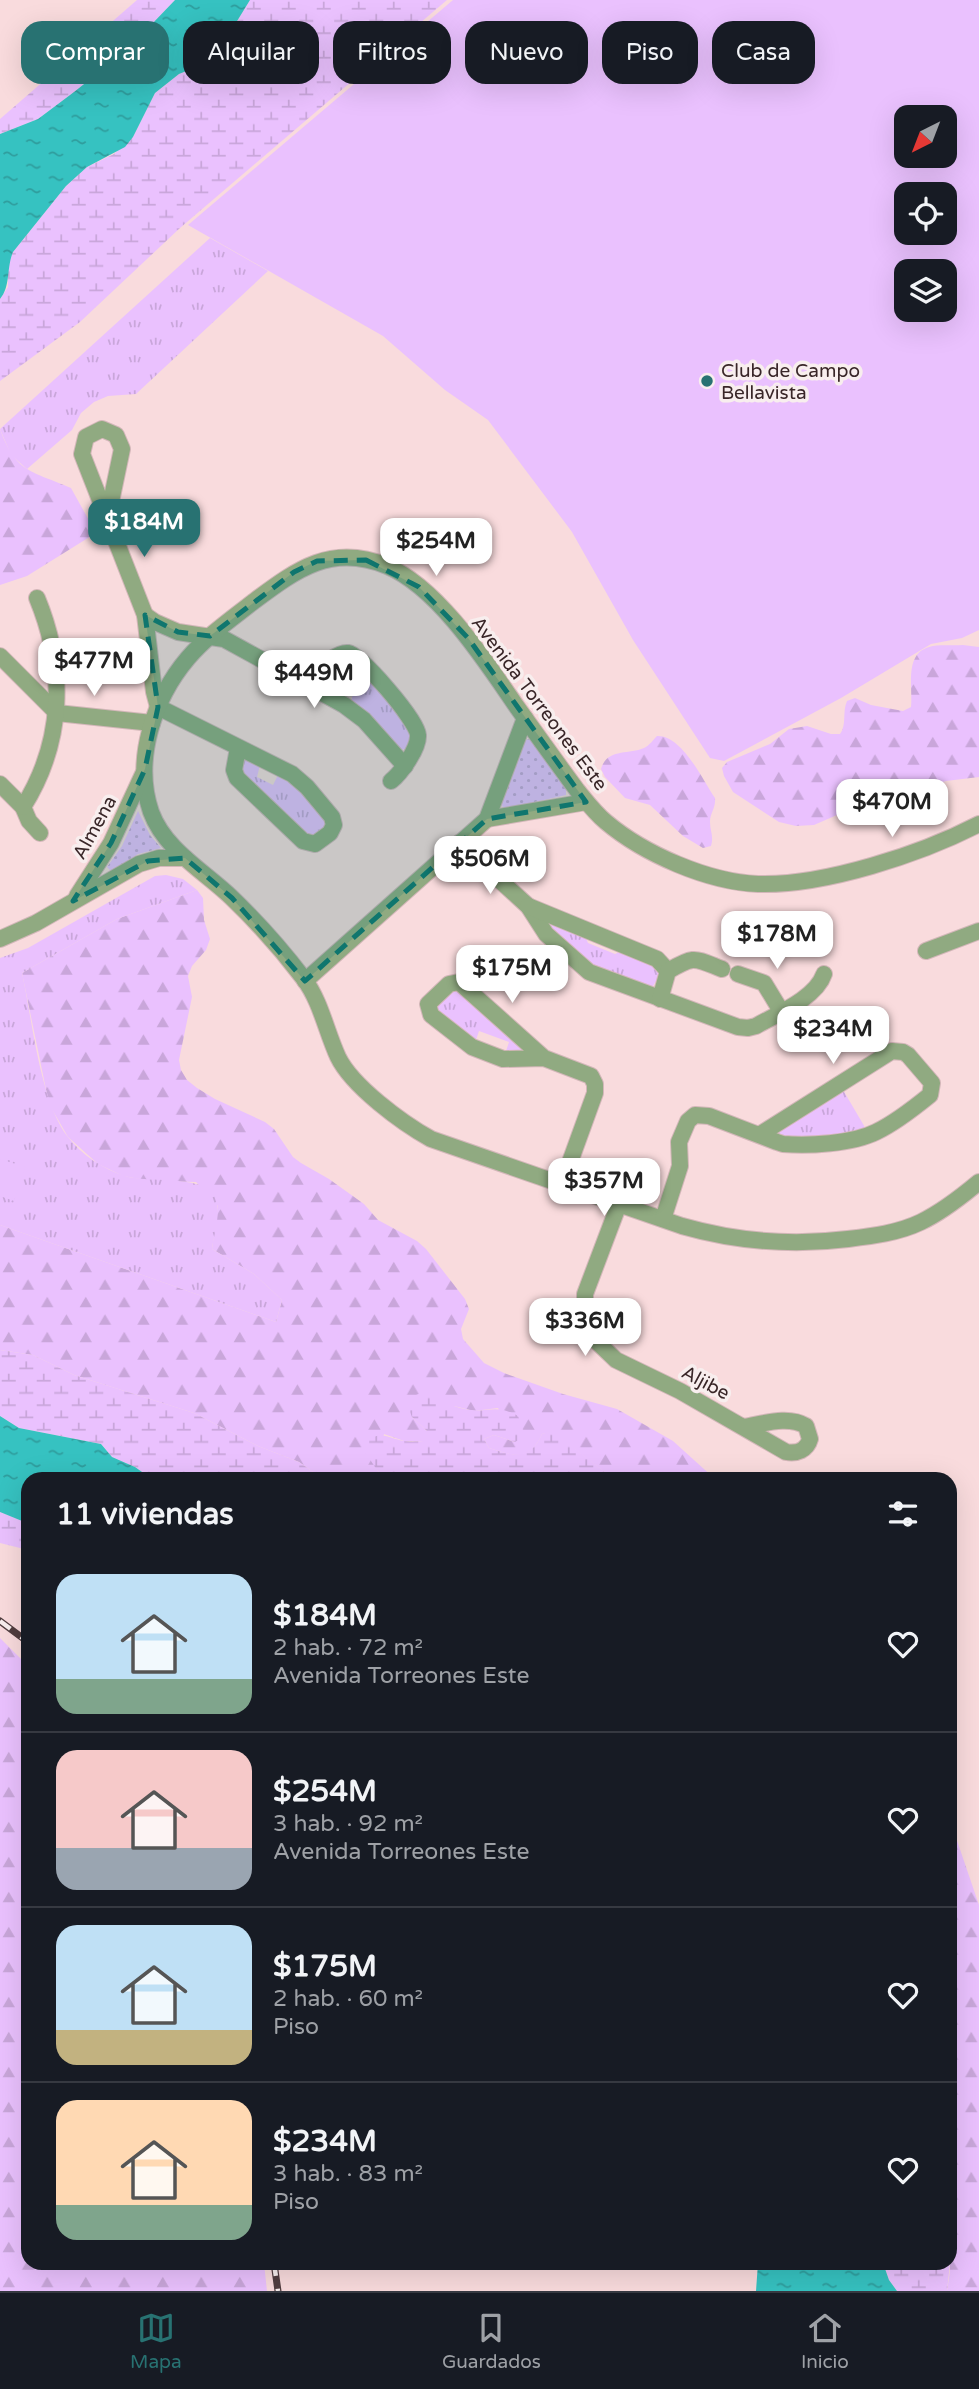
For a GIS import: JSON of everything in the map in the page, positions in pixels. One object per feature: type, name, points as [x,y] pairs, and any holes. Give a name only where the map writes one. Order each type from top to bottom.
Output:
[{"type":"street","points":[[108,516],[122,449],[116,435],[102,429],[86,437],[82,454],[145,615],[158,706],[300,780],[332,817],[334,825],[330,832],[315,844],[303,841],[237,778],[235,765],[238,748]]},
{"type":"street","name":"Avenida Torreones Este","points":[[145,769],[152,723],[158,706],[178,670],[210,636],[294,572],[307,565],[342,558],[379,563],[410,579],[447,615],[484,659],[586,802],[617,830],[660,856],[726,880],[757,884],[796,881],[868,866],[928,846],[979,824]]},
{"type":"street","points":[[23,807],[46,764],[57,713],[54,650],[37,597]]},
{"type":"street","points":[[145,615],[178,632],[232,642],[302,682],[358,715],[405,766]]},
{"type":"street","points":[[302,682],[339,654],[348,653],[356,656],[395,699],[417,730],[417,743],[405,766],[391,781]]},
{"type":"street","points":[[0,656],[57,713],[152,723]]},
{"type":"street","points":[[305,981],[487,819],[525,718]]},
{"type":"street","points":[[145,769],[148,801],[156,825],[169,843],[232,898],[263,930],[305,981],[319,1005],[338,1057],[350,1076],[408,1125],[443,1144],[663,1219],[702,1231],[761,1242],[842,1240],[897,1231],[922,1222],[944,1209],[979,1182]]},
{"type":"street","name":"Almena","points":[[73,901],[111,843],[145,769]]},
{"type":"street","points":[[0,784],[23,807],[29,821],[40,833]]},
{"type":"street","points":[[487,819],[586,802]]},
{"type":"street","points":[[459,844],[528,906],[541,928],[589,972],[660,999],[743,1028],[756,1026],[816,990],[824,974]]},
{"type":"street","name":"Almena","points":[[0,939],[36,923],[148,861],[185,858]]},
{"type":"street","points":[[528,906],[657,959],[668,971]]},
{"type":"street","points":[[926,951],[979,931]]},
{"type":"street","points":[[660,999],[668,971],[692,958],[764,983],[781,1012]]},
{"type":"street","points":[[544,1058],[503,1059],[472,1047],[431,1015],[428,1004],[449,984],[461,983],[544,1058],[587,1074],[595,1084],[562,1184]]},
{"type":"street","points":[[663,1219],[680,1166],[680,1142],[691,1118],[704,1114],[777,1142],[790,1144],[861,1138],[881,1129],[928,1097],[932,1091],[932,1083],[908,1055],[892,1051],[759,1135]]},
{"type":"street","name":"Aljibe","points":[[619,1204],[585,1294],[585,1319],[594,1339],[616,1360],[680,1391],[744,1427]]},
{"type":"highlighted area","points":[[366,560],[419,587],[468,638],[586,802],[487,819],[305,981],[232,898],[185,858],[148,861],[73,901],[111,843],[145,769],[158,707],[145,615],[178,632],[210,636],[294,572],[317,561]]},
{"type":"green space","points":[[137,0],[175,0],[155,21],[113,21]]},
{"type":"green space","points":[[250,0],[447,0],[422,21],[333,21],[333,84],[349,84],[180,228],[80,322],[0,381],[0,299],[8,287],[8,264],[13,252],[66,186],[87,167],[114,154],[133,137],[155,93],[183,72],[183,84],[319,84],[319,21],[237,21]]},
{"type":"green space","name":"Club de Campo Bellavista","points":[[453,0],[979,0],[979,630],[962,638],[931,644],[841,698],[724,761],[710,758],[633,640],[572,532],[488,420],[445,390],[383,336],[188,225],[354,84],[451,84],[451,21],[428,21]]},
{"type":"green space","points":[[40,84],[84,84],[38,119],[0,134],[0,119]]},
{"type":"green space","points":[[210,238],[268,271],[136,394],[108,396],[94,402],[81,413],[72,430],[27,469],[11,455],[0,429]]},
{"type":"green space","points":[[0,429],[12,455],[19,463],[36,474],[71,488],[96,533],[27,576],[0,585]]},
{"type":"green space","points":[[933,646],[979,647],[979,777],[946,781],[837,815],[814,825],[796,826],[779,822],[733,792],[722,768],[727,762],[770,744],[789,729],[807,726],[831,734],[840,734],[847,701],[855,698],[871,705],[903,711],[911,707],[911,672],[921,651]]},
{"type":"green space","points":[[351,658],[413,729],[406,749],[398,750],[351,702],[354,689],[334,679],[329,689],[315,683],[315,678],[342,659]]},
{"type":"green space","points":[[657,736],[666,738],[683,750],[715,798],[710,819],[711,846],[703,848],[683,836],[650,805],[625,798],[601,769],[604,762],[613,755],[644,748]]},
{"type":"green space","points":[[528,739],[533,742],[566,789],[566,795],[504,809],[500,802],[524,742]]},
{"type":"green space","points":[[244,757],[260,765],[257,777],[273,785],[278,775],[298,784],[330,823],[312,840],[244,780],[240,762]]},
{"type":"green space","points":[[138,811],[150,835],[161,848],[138,854],[112,872],[107,867],[122,846]]},
{"type":"green space","points":[[166,875],[183,879],[197,890],[117,919],[22,973],[44,1082],[58,1122],[74,1144],[94,1161],[125,1176],[188,1182],[209,1189],[215,1196],[218,1208],[212,1249],[254,1274],[282,1300],[276,1322],[0,1225],[0,958],[28,948],[155,876]]},
{"type":"green space","points":[[197,890],[203,898],[204,920],[210,939],[206,950],[192,966],[188,976],[192,997],[179,1060],[187,1080],[215,1099],[265,1122],[274,1129],[293,1157],[364,1204],[378,1220],[417,1241],[426,1249],[465,1299],[469,1309],[461,1329],[463,1339],[484,1363],[563,1394],[617,1409],[673,1441],[707,1472],[605,1472],[552,1432],[542,1434],[526,1453],[506,1453],[489,1448],[484,1439],[494,1435],[515,1442],[498,1408],[474,1411],[454,1406],[412,1417],[427,1431],[427,1441],[404,1441],[384,1434],[377,1470],[379,1472],[313,1472],[299,1462],[258,1446],[194,1413],[74,1375],[33,1355],[0,1350],[0,1225],[276,1322],[282,1300],[254,1274],[212,1249],[218,1206],[196,1182],[151,1181],[123,1176],[98,1164],[68,1137],[49,1104],[22,973],[117,919]]},
{"type":"green space","points":[[543,920],[584,934],[588,943],[615,954],[624,950],[658,964],[661,972],[652,988],[593,970]]},
{"type":"green space","points":[[453,986],[526,1052],[506,1051],[509,1042],[479,1031],[476,1040],[433,1011]]},
{"type":"green space","points":[[843,1090],[866,1129],[860,1133],[785,1140],[776,1135],[776,1130]]},
{"type":"green space","points":[[0,1159],[25,1167],[14,1201],[0,1196]]},
{"type":"green space","points":[[0,1350],[33,1355],[74,1375],[194,1413],[258,1446],[299,1462],[313,1472],[142,1472],[112,1457],[101,1444],[19,1428],[0,1416]]},
{"type":"green space","points":[[424,1391],[459,1408],[510,1412],[518,1416],[525,1436],[515,1442],[494,1435],[484,1439],[489,1448],[520,1454],[532,1449],[542,1434],[552,1431],[605,1472],[379,1472],[365,1452],[366,1442],[371,1438],[384,1436],[404,1441],[427,1441],[427,1431],[412,1417],[408,1407],[414,1396]]},
{"type":"green space","points":[[0,1512],[21,1520],[21,1548],[0,1543]]},
{"type":"green space","points":[[0,1638],[21,1659],[21,2270],[265,2270],[267,2291],[0,2291]]},
{"type":"green space","points":[[957,1841],[979,1905],[979,2291],[947,2291],[950,2271],[957,2270]]},
{"type":"green space","points":[[885,2270],[949,2270],[947,2291],[897,2291]]},
{"type":"water","points":[[175,0],[250,0],[237,21],[183,21],[183,72],[169,82],[169,21],[155,21]]},
{"type":"water","points":[[84,84],[166,84],[155,93],[133,137],[125,147],[87,167],[66,186],[13,252],[6,289],[0,299],[0,134],[38,119]]},
{"type":"water","points":[[0,1416],[19,1428],[101,1444],[112,1457],[142,1472],[21,1472],[21,1521],[0,1512]]},
{"type":"water","points":[[758,2270],[885,2270],[897,2291],[756,2291]]},
{"type":"railway","points":[[0,1621],[21,1637]]},
{"type":"railway","points":[[275,2270],[278,2291]]},
{"type":"place","name":"Club de Campo Bellavista","points":[[707,381]]}]
